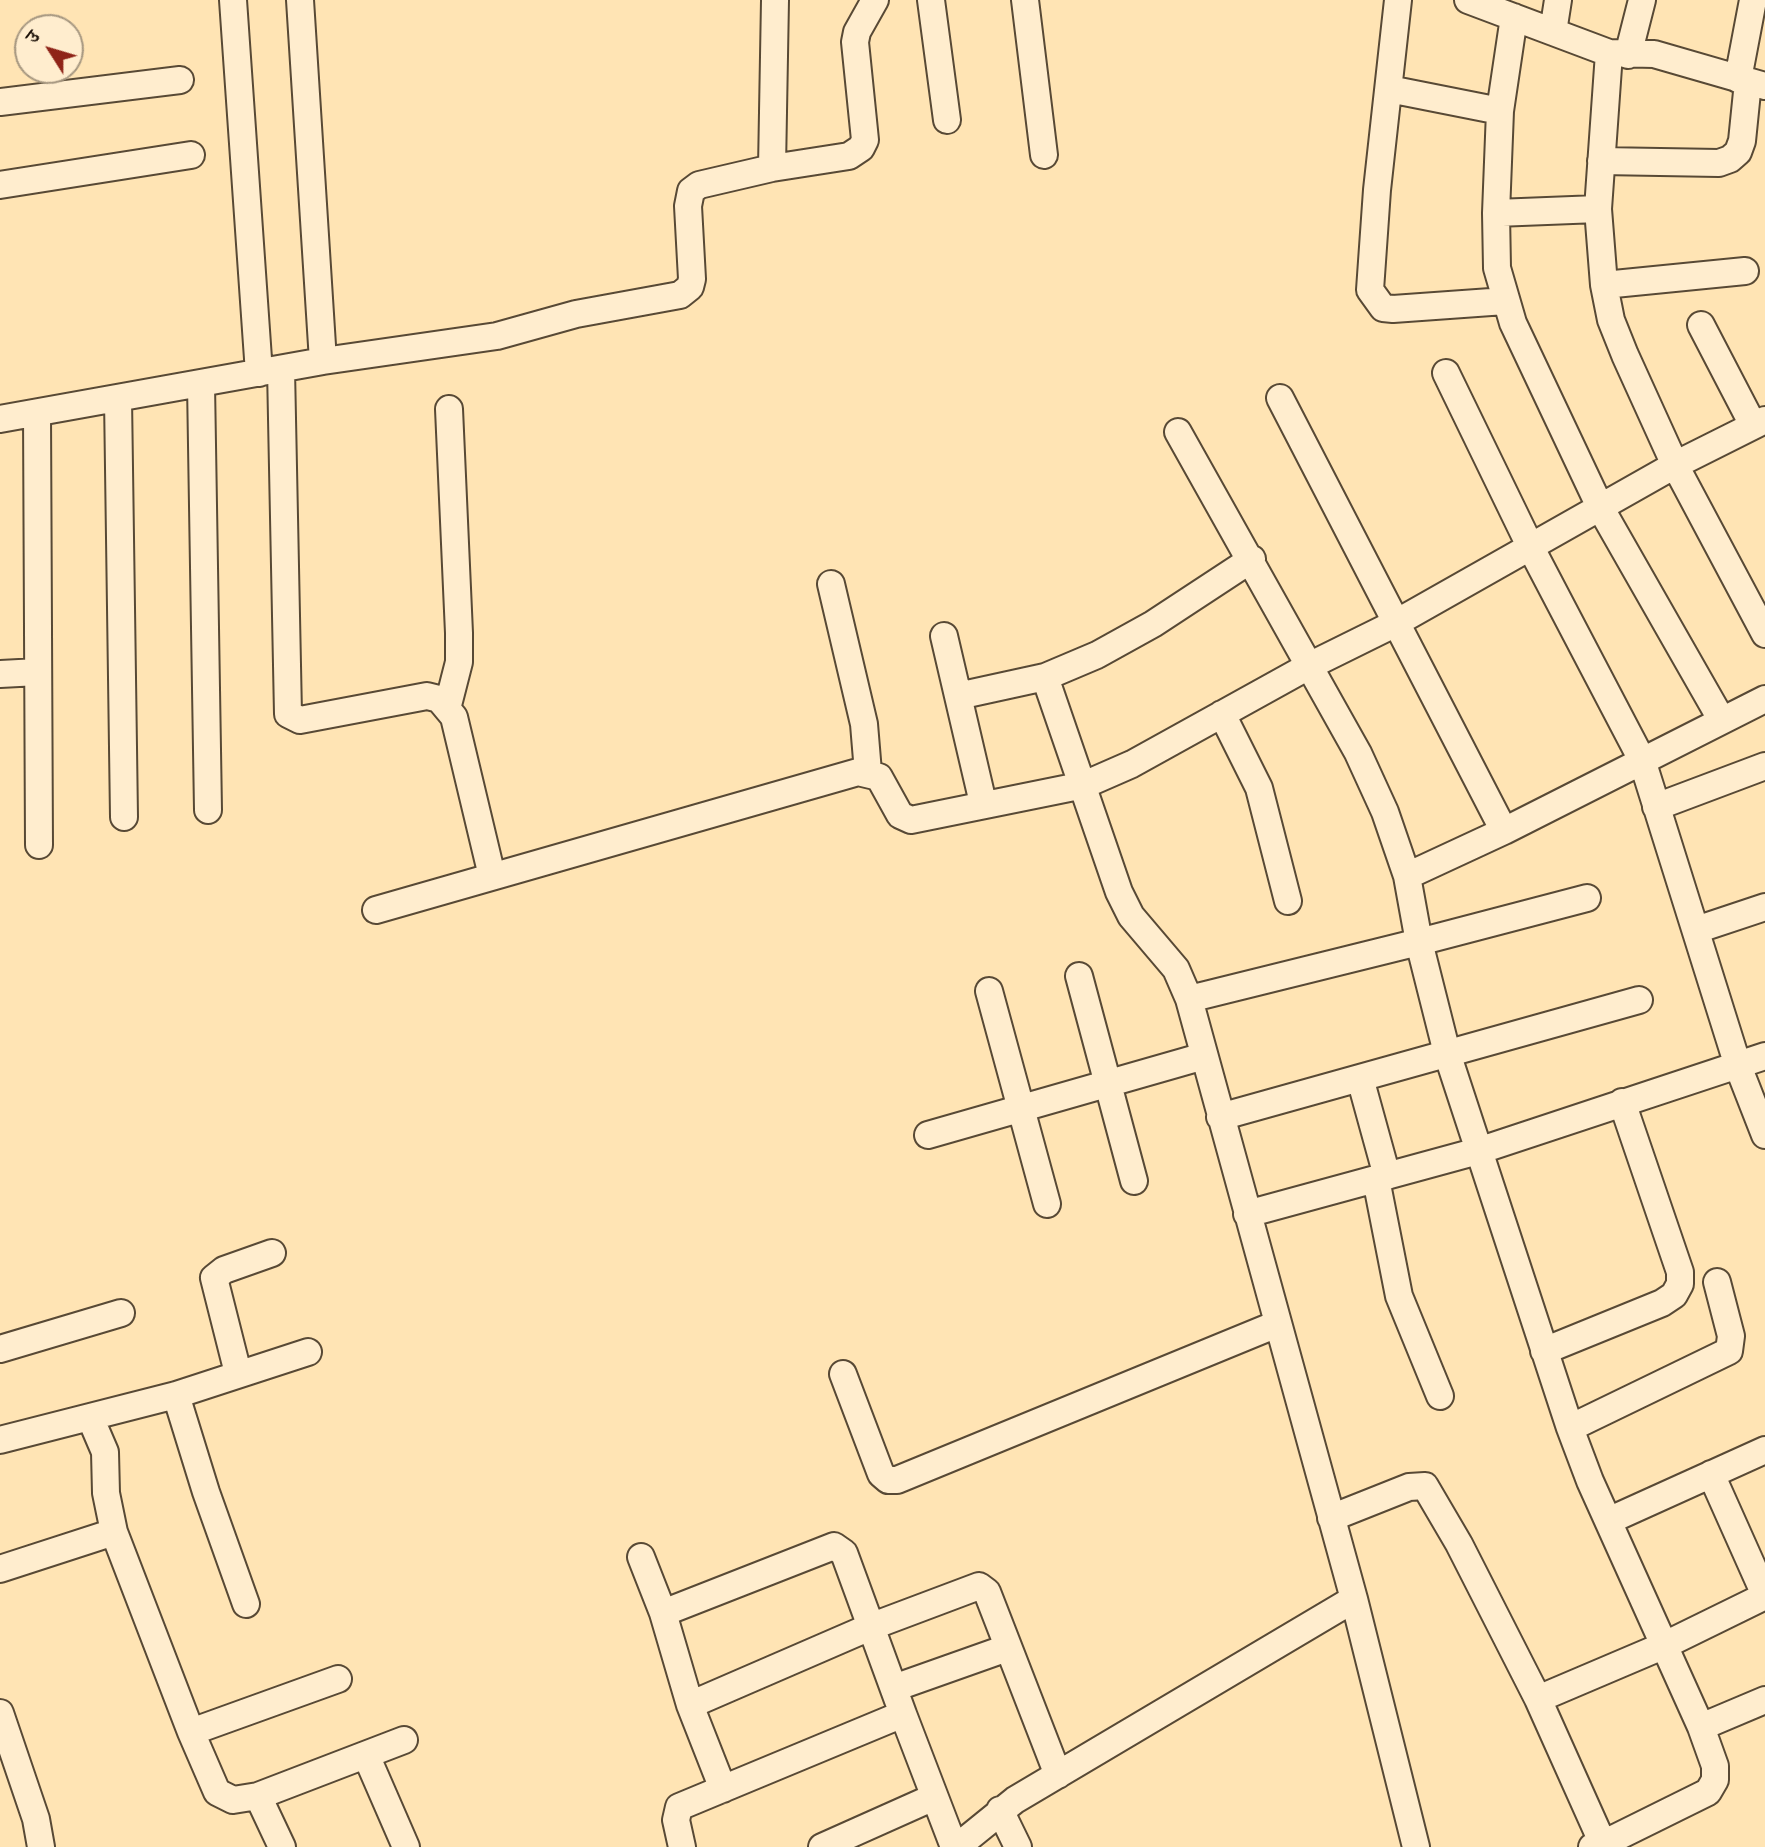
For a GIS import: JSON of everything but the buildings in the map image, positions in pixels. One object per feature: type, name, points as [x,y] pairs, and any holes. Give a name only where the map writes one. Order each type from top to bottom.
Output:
[{"type":"street","points":[[233,0],[270,371],[288,714],[300,720],[427,696],[448,705],[454,717],[492,876]]},
{"type":"street","points":[[300,0],[323,360]]},
{"type":"street","points":[[772,168],[775,0]]},
{"type":"street","points":[[0,419],[323,360],[497,335],[576,314],[680,295],[690,287],[692,279],[688,206],[691,191],[699,185],[772,168],[849,156],[862,148],[865,141],[855,42],[857,32],[875,0]]},
{"type":"street","points":[[931,0],[947,120]]},
{"type":"street","points":[[1025,0],[1044,155]]},
{"type":"street","points":[[1398,0],[1370,290],[1382,308],[1393,309],[1505,300]]},
{"type":"street","points":[[1468,0],[1619,54],[1654,54],[1751,83]]},
{"type":"street","points":[[1553,32],[1558,0]]},
{"type":"street","points":[[1642,0],[1619,54],[1601,161],[1598,209],[1604,285],[1611,320],[1675,465],[1765,634]]},
{"type":"street","points":[[1601,161],[1719,163],[1738,152],[1751,83],[1753,0]]},
{"type":"street","points":[[1514,17],[1500,110],[1495,176],[1497,268],[1505,300],[1513,323],[1600,507],[1721,719]]},
{"type":"street","points":[[0,102],[180,80]]},
{"type":"street","points":[[1389,89],[1500,110]]},
{"type":"street","points":[[0,185],[191,155]]},
{"type":"street","points":[[1496,214],[1598,209]]},
{"type":"street","points":[[1604,285],[1745,271]]},
{"type":"street","points":[[376,910],[868,772],[886,784],[900,815],[911,820],[983,803],[1084,785],[1132,764],[1309,666],[1394,624],[1675,465],[1759,423],[1702,325]]},
{"type":"street","points":[[1446,373],[1531,548],[1642,760],[1738,1066],[1765,1135]]},
{"type":"street","points":[[201,384],[208,810]]},
{"type":"street","points":[[118,398],[124,817]]},
{"type":"street","points":[[1280,398],[1394,624],[1504,831]]},
{"type":"street","points":[[448,705],[455,686],[459,643],[449,409]]},
{"type":"street","points":[[37,412],[39,845]]},
{"type":"street","points":[[1178,432],[1252,559],[1358,753],[1385,812],[1407,876],[1419,942],[1447,1054],[1478,1151],[1570,1428],[1608,1521],[1701,1727],[1715,1766],[1715,1780],[1708,1792],[1597,1845],[1538,1699],[1459,1544],[1425,1486],[1409,1487],[1331,1518]]},
{"type":"street","points":[[958,696],[1045,677],[1097,655],[1153,624],[1252,559]]},
{"type":"street","points":[[831,584],[864,724],[868,772]]},
{"type":"street","points":[[944,636],[983,803]]},
{"type":"street","points":[[0,674],[38,672]]},
{"type":"street","points":[[1045,677],[1130,916],[1176,969],[1189,999],[1354,1599],[1416,1847]]},
{"type":"street","points":[[1407,876],[1504,831],[1765,699]]},
{"type":"street","points":[[1222,714],[1259,788],[1287,901]]},
{"type":"street","points":[[1656,807],[1765,766]]},
{"type":"street","points":[[1189,999],[1587,898]]},
{"type":"street","points":[[1696,930],[1765,907]]},
{"type":"street","points":[[1079,976],[1134,1181]]},
{"type":"street","points":[[989,991],[1047,1204]]},
{"type":"street","points":[[1220,1117],[1639,1000]]},
{"type":"street","points":[[928,1135],[1204,1056]]},
{"type":"street","points":[[1247,1214],[1478,1151],[1765,1056]]},
{"type":"street","points":[[1360,1078],[1381,1177],[1399,1296],[1440,1396]]},
{"type":"street","points":[[1544,1351],[1662,1303],[1674,1295],[1680,1284],[1680,1272],[1622,1102]]},
{"type":"street","points":[[238,1373],[215,1278],[224,1270],[272,1253]]},
{"type":"street","points":[[1570,1428],[1728,1351],[1731,1336],[1717,1282]]},
{"type":"street","points":[[0,1349],[121,1312]]},
{"type":"street","points":[[844,1374],[881,1474],[888,1480],[897,1480],[1277,1324]]},
{"type":"street","points":[[0,1440],[176,1395],[308,1352]]},
{"type":"street","points":[[176,1395],[206,1492],[246,1604]]},
{"type":"street","points":[[90,1417],[105,1452],[106,1493],[114,1532],[217,1792],[233,1800],[258,1796],[404,1740]]},
{"type":"street","points":[[1608,1521],[1765,1450]]},
{"type":"street","points":[[1538,1699],[1665,1645],[1765,1596],[1711,1474]]},
{"type":"street","points":[[0,1569],[114,1532]]},
{"type":"street","points":[[663,1613],[834,1546],[844,1553],[955,1847],[1000,1810],[1354,1599]]},
{"type":"street","points":[[641,1557],[663,1613],[690,1705],[723,1788]]},
{"type":"street","points":[[690,1705],[870,1627],[979,1586],[988,1592],[1007,1648],[1058,1775]]},
{"type":"street","points":[[894,1688],[1007,1648]]},
{"type":"street","points":[[191,1732],[338,1679]]},
{"type":"street","points":[[1701,1727],[1765,1700]]},
{"type":"street","points":[[0,1713],[36,1819],[41,1847]]},
{"type":"street","points":[[682,1847],[676,1820],[679,1807],[903,1714]]},
{"type":"street","points":[[366,1755],[406,1847]]},
{"type":"street","points":[[258,1796],[282,1847]]},
{"type":"street","points":[[822,1847],[934,1797]]},
{"type":"street","points":[[1000,1810],[1018,1847]]}]
